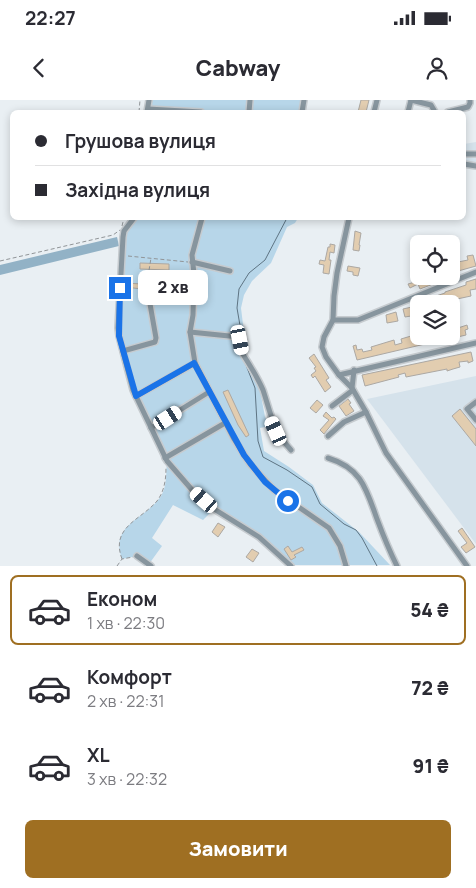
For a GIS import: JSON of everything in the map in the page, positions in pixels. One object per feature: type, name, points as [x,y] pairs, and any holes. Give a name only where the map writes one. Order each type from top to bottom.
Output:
[{"type":"street","points":[[411,100],[431,105],[434,110]]},
{"type":"street","points":[[456,110],[468,107],[470,100]]},
{"type":"street","points":[[132,220],[124,231],[118,328],[136,396],[166,459],[193,491],[214,510],[259,537],[292,566]]},
{"type":"street","points":[[201,220],[192,255],[194,274],[193,314],[190,332],[194,363],[244,455],[265,482],[281,496],[329,528],[340,546],[346,566]]},
{"type":"street","points":[[348,220],[337,272],[333,320],[324,338],[322,347],[326,357],[352,389],[366,412],[386,453],[467,566]]},
{"type":"street","points":[[192,262],[230,271]]},
{"type":"street","points":[[333,320],[358,320],[476,272]]},
{"type":"street","points":[[123,352],[155,342],[156,338],[147,287]]},
{"type":"street","points":[[190,332],[239,337],[244,356],[263,390],[276,431],[281,440],[291,450]]},
{"type":"street","points":[[339,375],[476,342]]},
{"type":"street","points":[[136,396],[194,363]]},
{"type":"street","points":[[332,406],[352,389],[354,370]]},
{"type":"street","points":[[151,428],[209,392]]},
{"type":"street","points":[[476,402],[467,409],[476,420]]},
{"type":"street","points":[[328,436],[344,422],[366,412]]},
{"type":"street","points":[[166,459],[225,422]]},
{"type":"street","points":[[328,458],[342,462],[361,480],[368,493],[388,547],[398,566]]},
{"type":"street","points":[[137,556],[151,566]]},
{"type":"path","points":[[0,261],[113,235],[121,229]]},
{"type":"path","points":[[122,255],[192,262]]},
{"type":"path","points":[[147,287],[151,258]]},
{"type":"path","points":[[122,559],[120,540],[124,529],[156,502],[163,492],[166,459]]},
{"type":"path","points":[[117,566],[122,559],[137,556]]},
{"type":"shaded area","points":[[150,100],[307,100],[305,110],[149,110]]},
{"type":"shaded area","points":[[476,142],[476,165],[466,163],[466,144]]},
{"type":"shaded area","points":[[135,220],[297,220],[287,227],[271,263],[252,281],[244,295],[241,308],[247,357],[259,385],[265,417],[270,426],[260,428],[264,451],[313,485],[322,503],[359,532],[390,565],[294,565],[261,536],[216,509],[194,490],[168,460],[135,390],[120,328],[126,232]]},
{"type":"shaded area","points":[[117,237],[119,246],[0,275],[0,265]]},
{"type":"shaded area","points":[[476,376],[476,544],[367,399]]},
{"type":"shaded area","points":[[167,461],[214,509],[203,520],[173,505],[152,538],[162,546],[149,564],[137,556],[122,559],[119,547],[121,537],[133,521],[158,501],[166,481]]},
{"type":"building","points":[[361,100],[369,100],[366,110],[358,110]]},
{"type":"building","points":[[355,231],[361,233],[359,251],[353,250]]},
{"type":"building","points":[[330,244],[335,245],[334,253],[330,252],[329,274],[323,273],[324,265],[319,264],[320,260],[325,261]]},
{"type":"building","points":[[473,255],[476,266],[460,270],[460,262],[468,260],[467,256]]},
{"type":"building","points":[[140,263],[169,264],[169,270],[140,269]]},
{"type":"building","points":[[348,266],[360,268],[358,276],[353,275],[353,272],[347,271]]},
{"type":"building","points":[[476,279],[476,289],[470,290],[471,296],[460,298],[460,295],[439,295],[466,285],[466,282]]},
{"type":"building","points":[[125,283],[142,284],[142,289],[125,287]]},
{"type":"building","points":[[418,285],[431,285],[420,289]]},
{"type":"building","points":[[410,307],[410,316],[405,317],[403,309]]},
{"type":"building","points":[[396,312],[398,321],[387,323],[386,315]]},
{"type":"building","points":[[467,325],[466,335],[460,336],[460,327]]},
{"type":"building","points":[[410,336],[410,345],[421,345],[357,360],[353,346],[356,345],[357,350],[362,349],[363,352],[372,350],[371,347],[394,340],[395,345],[402,343],[401,339]]},
{"type":"building","points":[[471,352],[473,361],[468,363],[468,361],[459,362],[460,367],[447,371],[447,369],[406,377],[405,373],[398,375],[399,377],[365,386],[362,375]]},
{"type":"building","points":[[314,354],[329,378],[326,380],[331,387],[325,392],[315,376],[313,378],[311,375],[316,371],[314,368],[316,367],[309,358]]},
{"type":"building","points":[[228,390],[249,435],[246,437],[238,425],[223,392]]},
{"type":"building","points":[[348,399],[354,411],[346,416],[339,406]]},
{"type":"building","points":[[317,400],[323,405],[316,413],[310,408]]},
{"type":"building","points":[[460,409],[476,429],[476,446],[452,416]]},
{"type":"building","points":[[326,412],[336,419],[324,434],[320,430],[329,420],[323,416]]},
{"type":"building","points":[[218,523],[225,527],[218,537],[212,532]]},
{"type":"building","points":[[462,528],[475,547],[466,553],[461,547],[467,543],[458,531]]},
{"type":"building","points":[[288,546],[292,552],[302,547],[304,550],[294,555],[296,557],[291,560],[284,549]]},
{"type":"building","points":[[252,549],[259,553],[253,562],[246,557]]},
{"type":"waterway","points":[[244,349],[237,308],[239,289],[249,273],[265,260],[286,220]]},
{"type":"waterway","points":[[244,360],[255,388],[258,441],[263,457],[312,487],[320,504],[344,524],[356,530],[377,566]]},
{"type":"route","points":[[120,288],[119,336],[136,396],[194,363],[244,455],[265,482],[288,501]]}]
